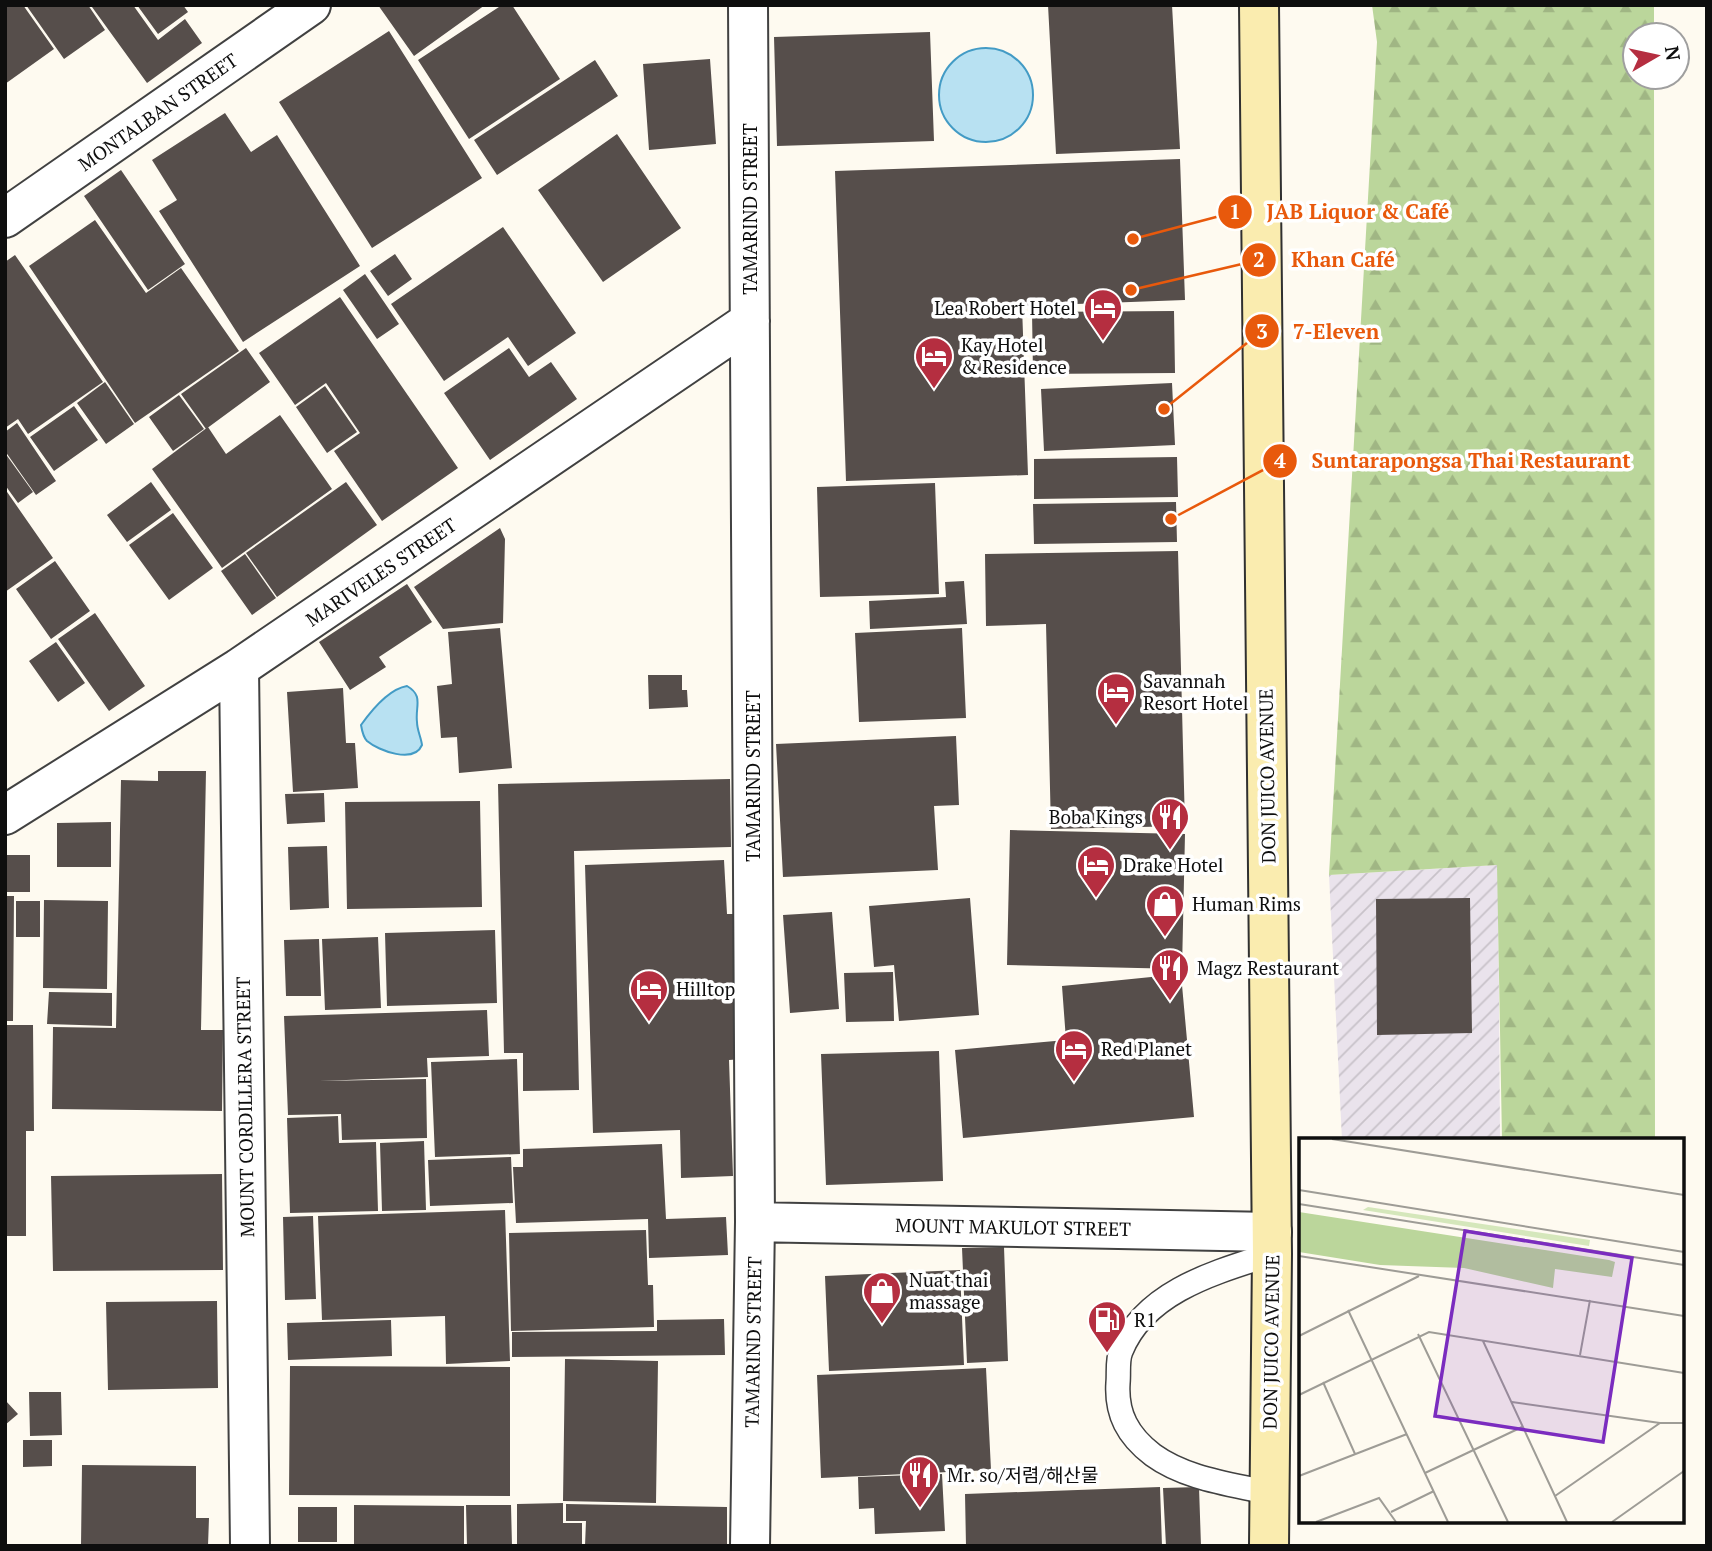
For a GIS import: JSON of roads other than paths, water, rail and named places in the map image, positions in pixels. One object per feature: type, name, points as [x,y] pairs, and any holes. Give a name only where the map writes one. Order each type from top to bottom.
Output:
[{"type":"main road","name":"DON JUICO AVENUE","points":[[1259,5],[1272,1243],[1269,1546]]},
{"type":"street","name":"MONTALBAN STREET","points":[[5,218],[311,5]]},
{"type":"street","name":"TAMARIND STREET","points":[[748,5],[755,1222],[750,1546]]},
{"type":"street","name":"MARIVELES STREET","points":[[12,797],[239,668],[750,321]]},
{"type":"street","name":"MOUNT CORDILLERA STREET","points":[[239,668],[250,1546]]},
{"type":"street","name":"MOUNT MAKULOT STREET","points":[[755,1222],[1272,1243]]},
{"type":"lane","points":[[1269,1493],[1196,1476],[1154,1456],[1128,1431],[1117,1402],[1120,1353],[1135,1327],[1168,1295],[1272,1243]]},
{"type":"water","points":[[986,48],[1004,52],[1019,62],[1029,77],[1033,95],[1029,113],[1019,128],[1004,138],[986,142],[968,138],[953,128],[943,113],[939,95],[943,77],[953,62],[968,52]]},
{"type":"water","points":[[407,686],[417,698],[417,725],[422,745],[418,751],[404,755],[372,745],[365,738],[361,725],[387,696]]},
{"type":"place","name":"JAB Liquor & Café","points":[[1133,239]]},
{"type":"place","name":"Khan Café","points":[[1131,290]]},
{"type":"place","name":"Lea Robert Hotel","points":[[1103,342]]},
{"type":"place","name":"Kay Hotel & Residence","points":[[934,390]]},
{"type":"place","name":"7-Eleven","points":[[1164,409]]},
{"type":"place","name":"Suntarapongsa Thai Restaurant","points":[[1171,519]]},
{"type":"place","name":"Savannah Resort Hotel","points":[[1116,726]]},
{"type":"place","name":"Boba Kings","points":[[1170,851]]},
{"type":"place","name":"Drake Hotel","points":[[1096,899]]},
{"type":"place","name":"Human Rims","points":[[1165,938]]},
{"type":"place","name":"Magz Restaurant","points":[[1170,1002]]},
{"type":"place","name":"Hilltop","points":[[649,1023]]},
{"type":"place","name":"Red Planet","points":[[1074,1083]]},
{"type":"place","name":"Nuat thai massage","points":[[882,1325]]},
{"type":"place","name":"R1","points":[[1107,1354]]},
{"type":"place","name":"Mr. so/저렴/해산물","points":[[920,1509]]}]
